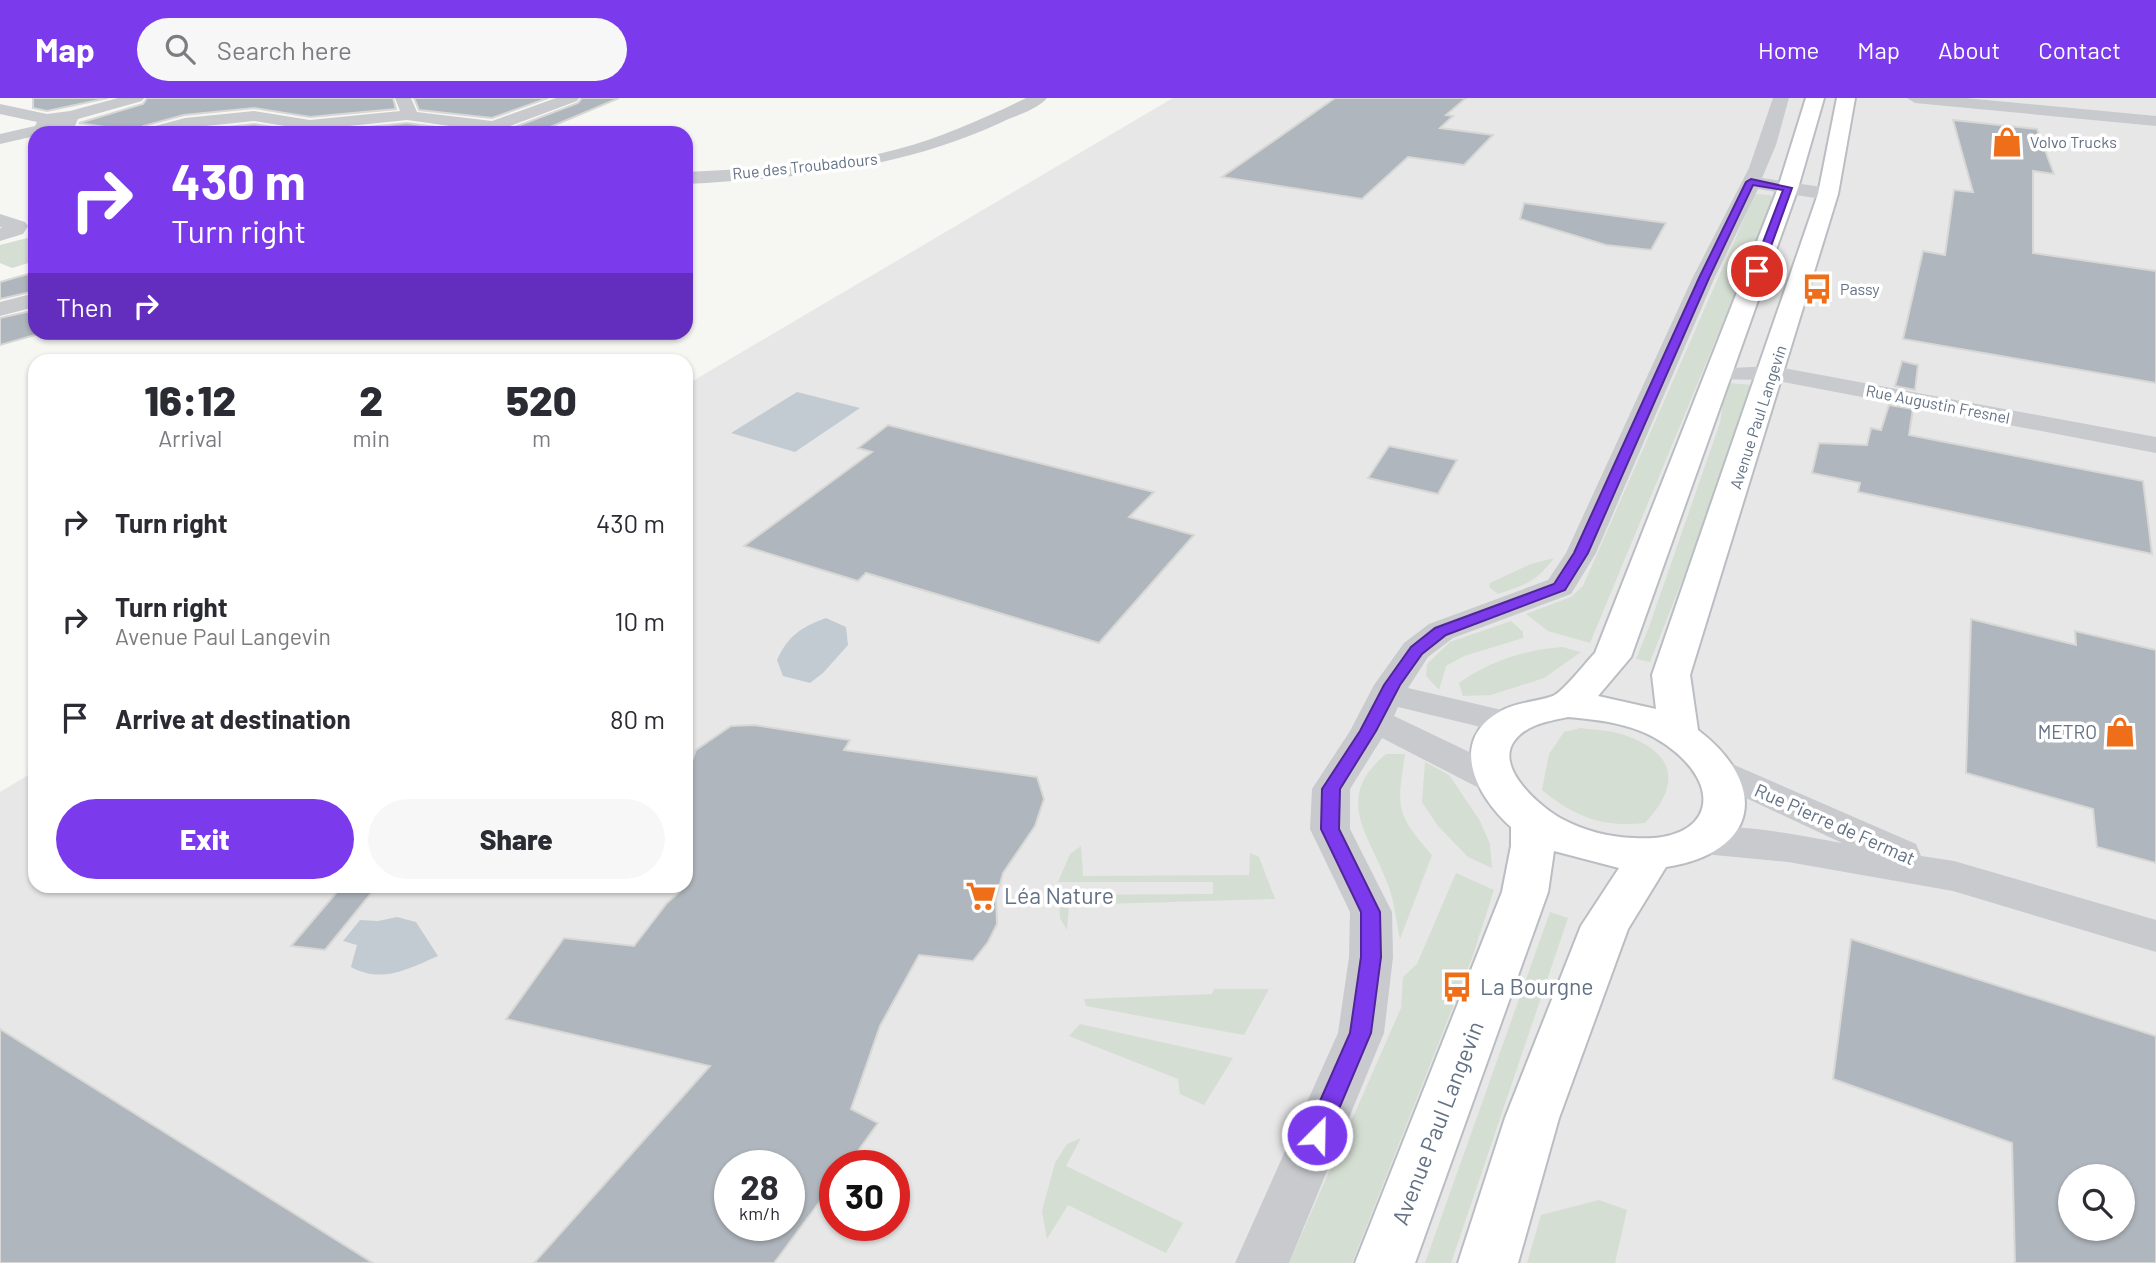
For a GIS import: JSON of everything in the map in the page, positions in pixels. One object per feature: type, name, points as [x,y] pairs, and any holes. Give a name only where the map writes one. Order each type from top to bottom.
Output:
[{"type":"main road","points":[[1568,705],[1612,657],[1788,188],[1815,98]]},
{"type":"main road","name":"Avenue Paul Langevin","points":[[1678,735],[1671,675],[1773,373],[1828,194],[1846,98]]},
{"type":"main road","points":[[1568,705],[1618,711],[1644,718],[1678,735],[1700,751],[1716,769],[1726,789],[1727,808],[1719,825],[1704,840],[1681,850],[1652,854],[1611,852],[1569,840],[1533,821],[1510,802],[1495,780],[1490,758],[1495,738],[1510,723],[1536,710],[1568,705]]},
{"type":"main road","name":"Avenue Paul Langevin","points":[[1385,1263],[1525,892],[1533,846],[1533,821]]},
{"type":"main road","points":[[1488,1263],[1532,1118],[1605,926],[1652,854]]},
{"type":"street","points":[[38,126],[69,121],[136,98]]},
{"type":"street","points":[[174,126],[254,116],[310,125],[405,106],[491,126],[528,116],[571,98]]},
{"type":"street","name":"Rue des Troubadours","points":[[693,177],[825,167],[883,158],[959,133],[1039,98]]},
{"type":"street","points":[[1262,1263],[1360,1033],[1371,957],[1370,912],[1330,829],[1331,789],[1416,650],[1441,631],[1560,587],[1581,553],[1704,278],[1751,182],[1777,118],[1781,98]]},
{"type":"street","points":[[1915,98],[2156,121]]},
{"type":"street","points":[[0,109],[44,124]]},
{"type":"street","points":[[69,121],[80,126]]},
{"type":"street","points":[[0,139],[28,129]]},
{"type":"street","points":[[1751,182],[1828,194]]},
{"type":"street","points":[[0,220],[18,226],[16,230],[0,235]]},
{"type":"street","points":[[0,309],[28,302]]},
{"type":"street","name":"Rue Augustin Fresnel","points":[[1719,374],[1773,373],[2156,445]]},
{"type":"street","points":[[1380,707],[1510,723]]},
{"type":"street","points":[[1380,707],[1423,742],[1495,780]]},
{"type":"street","name":"Rue Pierre de Fermat","points":[[1716,769],[1793,806],[1954,876],[2156,936]]},
{"type":"street","name":"Rue Pierre de Fermat","points":[[1704,840],[1788,848],[1954,876]]},
{"type":"shaded area","points":[[1173,98],[2156,98],[2156,1263],[0,1263],[0,792],[28,775],[28,893],[693,893],[693,381]]},
{"type":"shaded area","points":[[1755,194],[1770,195],[1774,199],[1590,643],[1548,631],[1526,614],[1571,597],[1583,586]]},
{"type":"shaded area","points":[[28,238],[28,263],[12,268],[0,263],[0,245]]},
{"type":"shaded area","points":[[1726,383],[1754,385],[1720,484],[1650,662],[1636,659],[1720,423]]},
{"type":"shaded area","points":[[797,392],[860,408],[795,452],[731,433]]},
{"type":"shaded area","points":[[1554,558],[1541,573],[1523,585],[1498,594],[1489,587],[1490,583],[1531,564]]},
{"type":"shaded area","points":[[826,618],[846,627],[848,645],[823,673],[810,683],[783,676],[777,660],[786,645],[802,629]]},
{"type":"shaded area","points":[[1511,621],[1523,632],[1523,638],[1464,656],[1446,666],[1439,690],[1426,676],[1427,664],[1450,642]]},
{"type":"shaded area","points":[[1562,647],[1581,652],[1544,678],[1491,695],[1463,696],[1459,683],[1495,663],[1521,654]]},
{"type":"shaded area","points":[[1581,728],[1624,735],[1654,750],[1663,760],[1668,771],[1668,782],[1657,809],[1645,823],[1616,824],[1589,818],[1565,807],[1542,790],[1549,754],[1564,732]]},
{"type":"shaded area","points":[[1386,754],[1405,754],[1400,799],[1402,809],[1411,829],[1432,855],[1400,939],[1394,905],[1381,867],[1365,833],[1358,802],[1361,786],[1370,770]]},
{"type":"shaded area","points":[[1425,762],[1449,775],[1480,821],[1490,844],[1492,868],[1468,857],[1438,826],[1422,802]]},
{"type":"shaded area","points":[[1081,846],[1083,876],[1249,875],[1250,853],[1259,857],[1275,899],[1069,905],[1067,930],[1060,918],[1059,895],[1213,894],[1213,882],[1058,882],[1070,854]]},
{"type":"shaded area","points":[[1456,873],[1494,890],[1472,958],[1352,1263],[1289,1263],[1401,1008],[1403,977],[1417,964]]},
{"type":"shaded area","points":[[1550,912],[1568,918],[1451,1263],[1425,1263]]},
{"type":"shaded area","points":[[397,917],[416,922],[438,956],[395,973],[373,974],[351,967],[357,945],[343,941],[360,920],[378,921]]},
{"type":"shaded area","points":[[1214,989],[1269,989],[1244,1035],[1086,1006],[1084,999],[1212,994]]},
{"type":"shaded area","points":[[1080,1024],[1233,1058],[1204,1105],[1180,1094],[1178,1079],[1069,1036]]},
{"type":"shaded area","points":[[1081,1138],[1066,1166],[1183,1223],[1166,1253],[1068,1205],[1047,1239],[1042,1211],[1055,1163],[1067,1144]]},
{"type":"shaded area","points":[[1599,1200],[1627,1210],[1615,1263],[1527,1263],[1541,1215]]},
{"type":"building","points":[[33,98],[108,98],[47,111],[33,108]]},
{"type":"building","points":[[147,98],[393,98],[396,109],[310,117],[254,108],[184,115],[143,126],[79,123],[143,104]]},
{"type":"building","points":[[414,98],[548,98],[492,118],[419,110]]},
{"type":"building","points":[[582,98],[619,98],[553,126],[517,126],[578,103]]},
{"type":"building","points":[[1335,98],[1466,98],[1446,115],[1453,116],[1440,128],[1493,135],[1464,165],[1408,157],[1362,199],[1222,177]]},
{"type":"building","points":[[1953,120],[2037,129],[2054,174],[2033,171],[2033,253],[2156,271],[2156,383],[1903,339],[1923,251],[1945,255],[1954,190],[1973,192]]},
{"type":"building","points":[[407,123],[429,126],[378,126]]},
{"type":"building","points":[[1524,203],[1666,223],[1651,250],[1606,245],[1520,219]]},
{"type":"building","points":[[28,274],[28,293],[0,299],[0,282]]},
{"type":"building","points":[[28,312],[28,337],[0,345],[0,318]]},
{"type":"building","points":[[1902,361],[1918,365],[1915,390],[1895,386]]},
{"type":"building","points":[[1889,405],[1913,409],[1909,435],[2143,481],[2152,554],[1858,492],[1860,483],[1812,473],[1819,443],[1867,445],[1871,428],[1881,430]]},
{"type":"building","points":[[888,425],[1154,492],[1129,517],[1194,535],[1099,643],[866,573],[858,581],[744,546],[872,452],[858,448]]},
{"type":"building","points":[[1389,446],[1457,460],[1438,494],[1368,478]]},
{"type":"building","points":[[1971,619],[2076,645],[2075,631],[2156,650],[2156,863],[2097,847],[2093,809],[1966,773]]},
{"type":"building","points":[[754,725],[850,740],[844,750],[1037,777],[1044,799],[1035,826],[1003,873],[996,899],[997,924],[988,942],[973,961],[919,955],[880,1026],[851,1109],[878,1123],[859,1150],[819,1150],[819,1203],[805,1221],[805,1150],[714,1150],[714,1241],[790,1241],[774,1263],[534,1263],[710,1066],[506,1019],[564,938],[634,946],[667,903],[678,893],[693,893],[693,758],[696,750],[731,726]]},
{"type":"building","points":[[336,893],[371,893],[325,950],[291,946]]},
{"type":"building","points":[[1851,939],[2156,1036],[2156,1263],[2015,1263],[2012,1143],[1833,1079]]},
{"type":"building","points":[[0,1029],[373,1263],[0,1263]]},
{"type":"place","name":"Volvo Trucks","points":[[2007,142]]},
{"type":"place","name":"Passy","points":[[1817,289]]},
{"type":"place","name":"METRO","points":[[2120,732]]},
{"type":"place","name":"Léa Nature","points":[[981,896]]},
{"type":"place","name":"La Bourgne","points":[[1457,987]]},
{"type":"route","points":[[1317,1135],[1360,1033],[1371,957],[1370,912],[1330,829],[1331,789],[1368,731],[1392,685],[1416,650],[1441,631],[1560,587],[1581,553],[1704,278],[1751,182],[1788,188],[1757,271]]}]
